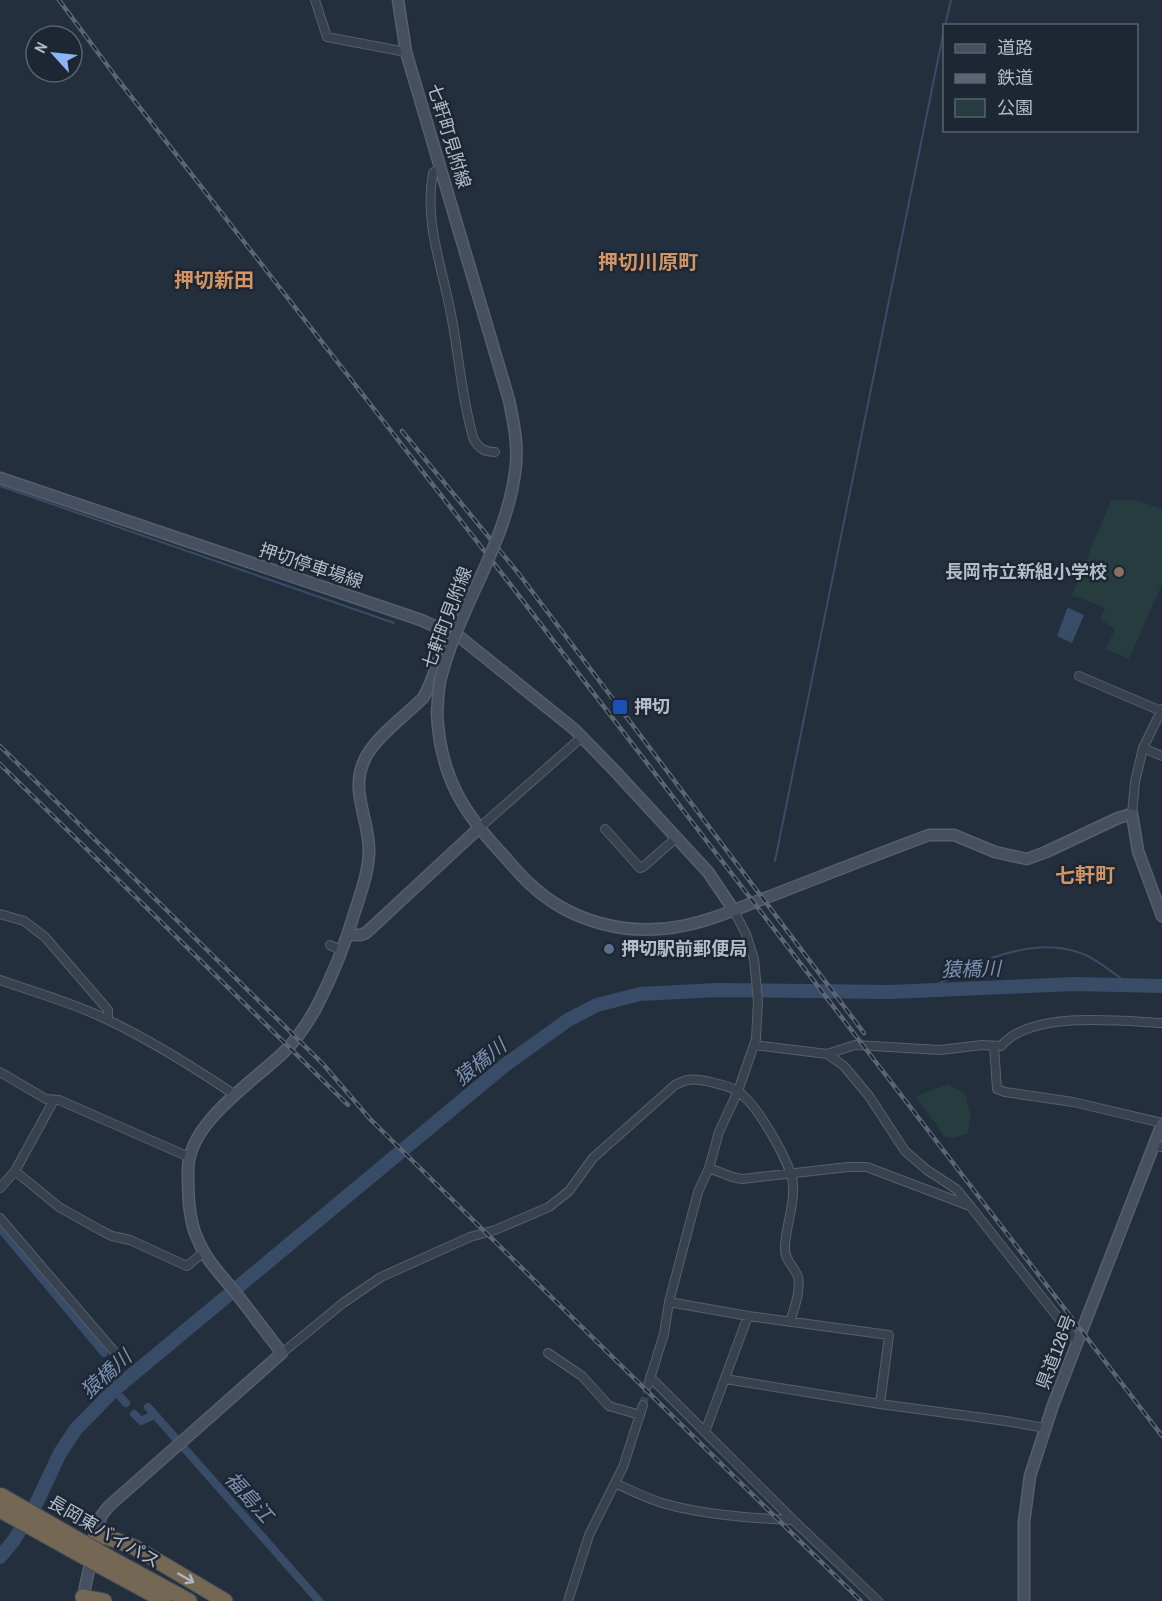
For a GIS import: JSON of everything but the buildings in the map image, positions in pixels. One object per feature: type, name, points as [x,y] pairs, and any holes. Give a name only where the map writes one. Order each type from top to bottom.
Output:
[{"type":"highway","name":"長岡東バイパス","points":[[0,1495],[166,1601]]},
{"type":"highway","name":"長岡東バイパス","points":[[0,1510],[108,1564],[189,1601]]},
{"type":"highway","points":[[96,1536],[107,1537],[134,1547],[225,1601]]},
{"type":"highway","points":[[83,1599],[104,1601]]},
{"type":"main road","name":"七軒町見附線","points":[[398,0],[406,52],[509,400],[515,434],[516,462],[513,486],[497,536],[448,655],[440,683],[437,713],[444,765],[459,799],[478,829],[530,885],[563,908],[589,920],[619,928],[651,930],[684,926],[929,835],[954,835],[995,852],[1027,859],[1047,852],[1118,818],[1132,814]]},
{"type":"main road","name":"押切停車場線","points":[[0,478],[444,630],[461,638],[582,737],[708,872],[733,909]]},
{"type":"main road","points":[[83,1599],[101,1516],[109,1506],[282,1353],[213,1265],[197,1239],[191,1219],[189,1157],[206,1126],[235,1095],[285,1051],[305,1027],[316,1008],[349,935],[362,892],[369,849],[358,782],[364,760],[377,742],[423,698],[434,672],[444,630]]},
{"type":"main road","points":[[1132,814],[1138,851],[1162,916]]},
{"type":"main road","points":[[349,935],[366,933],[478,829]]},
{"type":"main road","name":"県道126号","points":[[1024,1601],[1026,1503],[1030,1476],[1045,1428],[1157,1147],[1162,1124]]},
{"type":"street","points":[[315,0],[327,37],[406,52]]},
{"type":"street","points":[[441,167],[433,173],[430,188],[436,256],[450,308],[462,391],[474,440],[486,452],[495,452]]},
{"type":"street","points":[[1078,676],[1162,710],[1143,748],[1135,782],[1132,814]]},
{"type":"street","points":[[478,829],[582,737]]},
{"type":"street","points":[[1143,748],[1162,756]]},
{"type":"street","points":[[605,829],[640,868],[676,838]]},
{"type":"street","points":[[733,909],[746,934],[754,959],[758,992],[754,1045],[698,1192],[669,1302],[664,1334],[649,1381],[705,1432],[878,1601]]},
{"type":"street","points":[[0,914],[24,921],[45,937],[108,1010],[108,1020]]},
{"type":"street","points":[[330,945],[342,951]]},
{"type":"street","points":[[0,980],[108,1020],[235,1095]]},
{"type":"street","points":[[754,1045],[827,1054],[855,1046],[940,1050],[982,1045],[1001,1046],[1009,1037],[1024,1029],[1078,1020],[1162,1023]]},
{"type":"street","points":[[994,1046],[997,1089],[1073,1102],[1162,1124]]},
{"type":"street","points":[[827,1054],[844,1066],[869,1096],[905,1151],[927,1170],[956,1189],[1078,1343]]},
{"type":"street","points":[[0,1072],[39,1095],[59,1100],[189,1157]]},
{"type":"street","points":[[282,1353],[344,1303],[381,1277],[470,1237],[495,1230],[549,1207],[569,1191],[593,1158],[675,1085],[690,1079],[722,1085],[738,1091],[769,1129],[791,1173],[792,1207],[785,1249],[786,1256],[798,1278],[798,1290],[790,1322]]},
{"type":"street","points":[[0,1188],[15,1171],[54,1100]]},
{"type":"street","points":[[709,1168],[742,1179],[848,1167],[867,1167],[971,1207]]},
{"type":"street","points":[[15,1171],[59,1207],[112,1236],[130,1240],[187,1266],[204,1252]]},
{"type":"street","points":[[0,1218],[118,1356]]},
{"type":"street","points":[[669,1302],[748,1316],[889,1335],[879,1404]]},
{"type":"street","points":[[705,1432],[748,1316]]},
{"type":"street","points":[[548,1353],[582,1376],[609,1406],[640,1415]]},
{"type":"street","points":[[725,1379],[1045,1428]]},
{"type":"street","points":[[568,1601],[596,1516],[615,1483],[630,1449],[643,1405]]},
{"type":"street","points":[[615,1483],[661,1503],[678,1507],[747,1517],[793,1520]]},
{"type":"green space","points":[[1111,500],[1135,500],[1162,509],[1162,584],[1129,659],[1106,649],[1115,629],[1100,619],[1105,608],[1072,595]]},
{"type":"green space","points":[[948,1084],[965,1094],[971,1117],[967,1134],[953,1138],[944,1136],[916,1096]]},
{"type":"water","points":[[1069,608],[1084,615],[1072,643],[1057,636]]},
{"type":"waterway","points":[[945,24],[951,0]]},
{"type":"waterway","points":[[775,861],[943,35]]},
{"type":"waterway","points":[[0,486],[394,623]]},
{"type":"waterway","points":[[910,991],[932,986],[1003,954],[1049,947],[1072,950],[1090,957],[1133,987]]},
{"type":"waterway","name":"猿橋川","points":[[0,1557],[14,1540],[37,1502],[60,1453],[76,1429],[114,1390],[505,1065],[568,1020],[597,1005],[640,994],[717,990],[889,992],[1074,984],[1162,986]]},
{"type":"waterway","name":"福島江","points":[[0,1228],[104,1353]]},
{"type":"waterway","name":"福島江","points":[[114,1390],[126,1403]]},
{"type":"waterway","name":"福島江","points":[[148,1407],[319,1601]]},
{"type":"waterway","name":"福島江","points":[[134,1414],[141,1421],[154,1415]]},
{"type":"tunnel","points":[[643,1405],[648,1385]]},
{"type":"railway","points":[[59,0],[116,77],[510,584],[1162,1436]]},
{"type":"railway","points":[[402,431],[519,574],[864,1033]]},
{"type":"railway","points":[[0,746],[323,1064],[370,1119],[861,1601]]},
{"type":"railway","points":[[0,764],[348,1105]]},
{"type":"place","name":"長岡市立新組小学校","points":[[1119,572]]},
{"type":"place","name":"押切","points":[[620,707]]},
{"type":"place","name":"押切駅前郵便局","points":[[609,949]]},
{"type":"district","name":"押切川原町","points":[[648,262]]},
{"type":"district","name":"押切新田","points":[[214,280]]},
{"type":"district","name":"七軒町","points":[[1085,875]]}]
